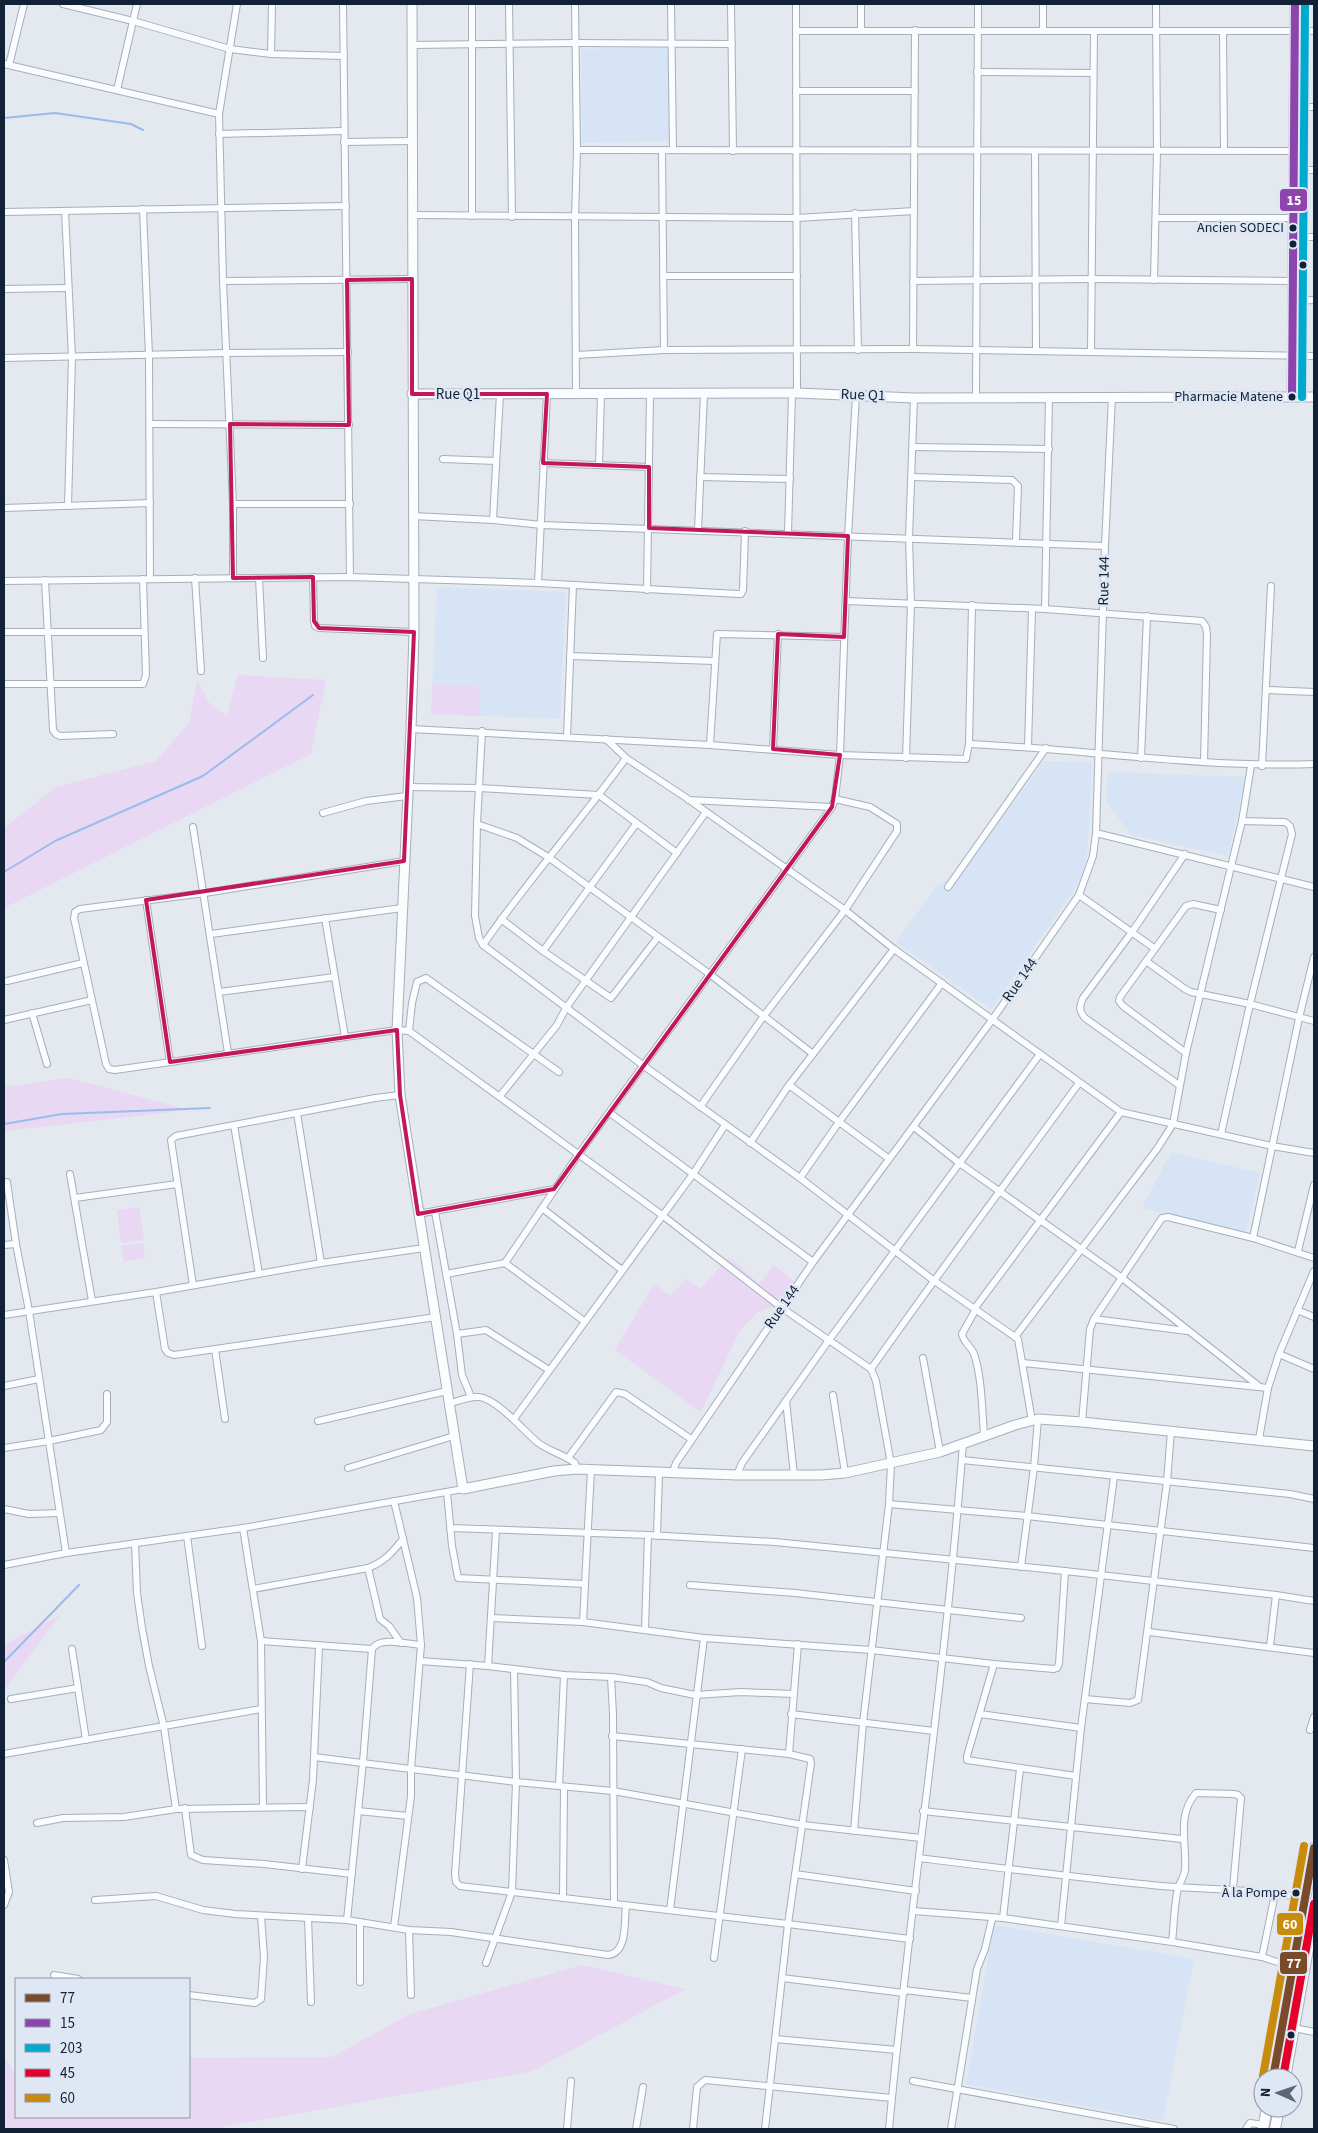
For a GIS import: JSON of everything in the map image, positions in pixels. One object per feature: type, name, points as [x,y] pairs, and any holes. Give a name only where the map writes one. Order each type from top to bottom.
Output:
[{"type":"main road","points":[[1275,2068],[1314,1850]]},
{"type":"main road","points":[[1287,2068],[1314,1915]]},
{"type":"street","points":[[24,4],[7,64],[219,114]]},
{"type":"street","points":[[62,4],[133,21],[230,49],[271,54],[344,56]]},
{"type":"street","points":[[117,90],[137,4]]},
{"type":"street","points":[[233,578],[233,504],[223,281],[219,114],[237,4]]},
{"type":"street","points":[[271,54],[272,4]]},
{"type":"street","points":[[343,4],[350,577]]},
{"type":"street","points":[[412,4],[414,632],[397,1030],[400,1096],[463,1489]]},
{"type":"street","points":[[472,4],[472,216]]},
{"type":"street","points":[[510,4],[512,217]]},
{"type":"street","points":[[575,4],[577,150],[575,218],[576,394]]},
{"type":"street","points":[[671,4],[673,150]]},
{"type":"street","points":[[731,4],[733,151]]},
{"type":"street","points":[[788,533],[797,350],[798,151],[796,4]]},
{"type":"street","points":[[861,4],[861,31]]},
{"type":"street","points":[[976,397],[978,4]]},
{"type":"street","points":[[1043,4],[1044,30]]},
{"type":"street","points":[[1154,280],[1157,151],[1156,4]]},
{"type":"street","points":[[1292,398],[1295,237],[1295,4]]},
{"type":"street","points":[[913,349],[915,30]]},
{"type":"street","points":[[796,31],[1314,31]]},
{"type":"street","points":[[1091,352],[1094,31]]},
{"type":"street","points":[[1223,32],[1224,151]]},
{"type":"street","points":[[412,45],[509,43],[732,44]]},
{"type":"street","points":[[977,72],[1093,73]]},
{"type":"street","points":[[796,91],[915,91]]},
{"type":"street","points":[[1295,107],[1314,107]]},
{"type":"street","points":[[219,134],[344,131]]},
{"type":"street","points":[[344,142],[412,141]]},
{"type":"street","points":[[577,150],[1295,151]]},
{"type":"street","points":[[662,150],[664,350]]},
{"type":"street","points":[[1035,151],[1036,351]]},
{"type":"street","points":[[1295,170],[1314,170]]},
{"type":"street","points":[[4,212],[346,206]]},
{"type":"street","points":[[4,684],[143,684],[146,675],[144,632],[150,503],[150,424],[143,210]]},
{"type":"street","points":[[65,211],[72,356],[68,506]]},
{"type":"street","points":[[412,215],[575,218],[797,218],[855,213],[914,211]]},
{"type":"street","points":[[855,213],[858,350]]},
{"type":"street","points":[[1156,218],[1295,218]]},
{"type":"street","points":[[1295,237],[1314,237]]},
{"type":"street","points":[[663,276],[797,276]]},
{"type":"street","points":[[223,281],[412,279]]},
{"type":"street","points":[[913,281],[1035,279],[1294,281]]},
{"type":"street","points":[[4,289],[68,288]]},
{"type":"street","points":[[1294,301],[1314,300]]},
{"type":"street","points":[[576,355],[664,350],[913,349],[1314,356]]},
{"type":"street","points":[[4,358],[149,356],[226,352],[348,352]]},
{"type":"street","name":"Rue Q1","points":[[412,394],[795,394],[914,398],[1112,396],[1314,397]]},
{"type":"street","points":[[493,520],[500,394]]},
{"type":"street","points":[[538,583],[547,394]]},
{"type":"street","points":[[599,465],[601,394]]},
{"type":"street","points":[[648,590],[650,394]]},
{"type":"street","points":[[698,530],[704,394]]},
{"type":"street","points":[[446,1274],[505,1263],[578,1155],[832,807],[835,799],[840,755],[848,536],[856,395]]},
{"type":"street","name":"Rue 144","points":[[672,1474],[676,1463],[813,1262],[888,1158],[914,1127],[992,1020],[1079,895],[1093,856],[1096,833],[1105,546],[1112,396]]},
{"type":"street","points":[[1044,609],[1049,397]]},
{"type":"street","points":[[906,758],[911,603],[910,538],[914,398]]},
{"type":"street","points":[[150,424],[349,425]]},
{"type":"street","points":[[914,447],[1048,449]]},
{"type":"street","points":[[443,459],[496,461]]},
{"type":"street","points":[[543,463],[649,467]]},
{"type":"street","points":[[700,477],[790,480]]},
{"type":"street","points":[[912,477],[1016,482],[1018,486],[1016,541]]},
{"type":"street","points":[[4,508],[150,503]]},
{"type":"street","points":[[233,504],[350,504]]},
{"type":"street","points":[[413,516],[493,520],[542,525],[1016,541],[1105,546]]},
{"type":"street","points":[[4,580],[413,578],[741,594],[746,531]]},
{"type":"street","points":[[312,577],[314,621],[319,628],[414,632]]},
{"type":"street","points":[[195,578],[201,672]]},
{"type":"street","points":[[259,578],[262,658]]},
{"type":"street","points":[[45,580],[52,683],[52,726],[56,734],[60,736],[113,734]]},
{"type":"street","points":[[567,737],[573,585]]},
{"type":"street","points":[[1262,766],[1268,690],[1271,586]]},
{"type":"street","points":[[846,601],[1044,609],[1202,621],[1206,627],[1204,762]]},
{"type":"street","points":[[411,729],[482,731],[773,749],[840,755],[966,759],[969,744],[972,605]]},
{"type":"street","points":[[1028,746],[1032,609]]},
{"type":"street","points":[[1141,758],[1147,616]]},
{"type":"street","points":[[4,632],[144,632]]},
{"type":"street","points":[[710,745],[717,634],[844,637]]},
{"type":"street","points":[[773,749],[778,634]]},
{"type":"street","points":[[570,656],[714,660]]},
{"type":"street","points":[[1268,690],[1314,692]]},
{"type":"street","points":[[482,731],[476,824],[475,916],[479,938],[483,945],[644,1066],[800,1178],[933,1280],[976,1308],[1020,1342],[1035,1420],[1034,1467],[1021,1567]]},
{"type":"street","points":[[606,739],[626,758],[788,869],[894,949],[1121,1112],[1272,1146],[1314,1153]]},
{"type":"street","points":[[969,744],[1028,746],[1141,758],[1251,766],[1314,764]]},
{"type":"street","points":[[948,887],[1046,748]]},
{"type":"street","points":[[483,945],[548,857],[599,795],[626,758]]},
{"type":"street","points":[[1015,1337],[1173,1124],[1186,1053],[1202,994],[1242,821],[1251,766]]},
{"type":"street","points":[[323,813],[407,791],[479,788],[599,795],[677,853]]},
{"type":"street","points":[[700,1107],[763,1017],[844,910],[898,827],[897,824],[870,807],[835,799]]},
{"type":"street","points":[[688,800],[832,807]]},
{"type":"street","points":[[500,1096],[557,1025],[566,1008],[706,812]]},
{"type":"street","points":[[1221,1134],[1250,1004],[1292,834],[1290,826],[1285,822],[1242,821]]},
{"type":"street","points":[[476,824],[517,838],[548,857],[711,975],[813,1054]]},
{"type":"street","points":[[543,951],[636,824]]},
{"type":"street","points":[[193,827],[205,893],[228,1053]]},
{"type":"street","points":[[1096,833],[1232,865],[1314,887]]},
{"type":"street","points":[[1179,1085],[1080,1013],[1080,1008],[1082,998],[1132,932],[1185,854]]},
{"type":"street","points":[[404,861],[75,912],[74,918],[106,1064],[109,1069],[115,1070],[397,1030],[409,1031],[662,1215],[782,1308],[871,1369],[876,1380],[891,1464],[889,1504],[863,1723],[854,1831]]},
{"type":"street","points":[[1079,895],[1154,948]]},
{"type":"street","points":[[146,900],[170,1062]]},
{"type":"street","points":[[1186,1053],[1120,1004],[1119,1001],[1123,991],[1188,904],[1221,910]]},
{"type":"street","points":[[211,934],[402,908]]},
{"type":"street","points":[[325,918],[345,1037]]},
{"type":"street","points":[[501,919],[610,998],[613,998],[658,938]]},
{"type":"street","points":[[750,1143],[789,1084],[894,949]]},
{"type":"street","points":[[1253,1238],[1299,1018],[1314,957]]},
{"type":"street","points":[[1146,961],[1185,989],[1250,1004],[1314,1022]]},
{"type":"street","points":[[7,981],[84,963]]},
{"type":"street","points":[[219,992],[334,977]]},
{"type":"street","points":[[409,1031],[414,988],[417,982],[426,978],[559,1072]]},
{"type":"street","points":[[800,1178],[942,983]]},
{"type":"street","points":[[4,1020],[92,1000]]},
{"type":"street","points":[[32,1013],[47,1064]]},
{"type":"street","points":[[737,1475],[742,1463],[829,1340],[958,1162],[1040,1054]]},
{"type":"street","points":[[871,1369],[933,1280],[1001,1191],[1079,1082]]},
{"type":"street","points":[[789,1084],[888,1158]]},
{"type":"street","points":[[194,1285],[171,1140],[176,1136],[375,1098],[400,1096]]},
{"type":"street","points":[[984,1435],[976,1361],[971,1347],[964,1340],[962,1334],[976,1308],[1121,1112]]},
{"type":"street","points":[[297,1113],[321,1263]]},
{"type":"street","points":[[610,1113],[813,1262]]},
{"type":"street","points":[[514,1419],[693,1174],[725,1125]]},
{"type":"street","points":[[234,1126],[259,1274]]},
{"type":"street","points":[[914,1127],[958,1162],[1122,1278],[1260,1387]]},
{"type":"street","points":[[70,1174],[92,1301]]},
{"type":"street","points":[[7,1182],[7,1206],[29,1310],[66,1553]]},
{"type":"street","points":[[75,1198],[177,1184]]},
{"type":"street","points":[[1298,1251],[1314,1185]]},
{"type":"street","points":[[418,1214],[554,1189]]},
{"type":"street","points":[[542,1208],[622,1270]]},
{"type":"street","points":[[435,1212],[457,1334],[462,1375],[471,1397]]},
{"type":"street","points":[[1082,1422],[1087,1342],[1094,1319],[1162,1218],[1168,1217],[1253,1238],[1298,1251],[1314,1258]]},
{"type":"street","points":[[4,1245],[16,1244]]},
{"type":"street","points":[[4,1315],[424,1248]]},
{"type":"street","points":[[505,1263],[584,1321]]},
{"type":"street","points":[[1258,1440],[1268,1388],[1279,1354],[1314,1271]]},
{"type":"street","points":[[156,1292],[163,1342],[168,1353],[174,1355],[436,1317]]},
{"type":"street","points":[[1297,1310],[1314,1317]]},
{"type":"street","points":[[1094,1319],[1188,1331]]},
{"type":"street","points":[[457,1334],[481,1329],[486,1330],[549,1370]]},
{"type":"street","points":[[215,1349],[225,1419]]},
{"type":"street","points":[[1279,1354],[1314,1369]]},
{"type":"street","points":[[923,1358],[940,1452]]},
{"type":"street","points":[[1023,1363],[1268,1388]]},
{"type":"street","points":[[4,1386],[39,1379]]},
{"type":"street","points":[[318,1422],[447,1391]]},
{"type":"street","points":[[568,1458],[616,1392],[624,1394],[692,1439]]},
{"type":"street","points":[[4,1448],[102,1430],[107,1422],[107,1394]]},
{"type":"street","points":[[833,1395],[845,1473]]},
{"type":"street","points":[[448,1404],[471,1397],[487,1399],[514,1419],[538,1443],[568,1458],[574,1463],[576,1469]]},
{"type":"street","points":[[786,1401],[794,1475]]},
{"type":"street","points":[[4,1565],[66,1553],[243,1528],[554,1471],[576,1469],[659,1474],[737,1475],[845,1473],[940,1452],[984,1435],[1035,1420],[1082,1422],[1314,1446]]},
{"type":"street","points":[[1085,1699],[1130,1703],[1138,1700],[1149,1632],[1167,1482],[1171,1431]]},
{"type":"street","points":[[348,1468],[454,1436]]},
{"type":"street","points":[[891,2129],[892,2098],[920,1858],[923,1811],[948,1610],[963,1443]]},
{"type":"street","points":[[962,1460],[1314,1498]]},
{"type":"street","points":[[583,1622],[591,1470]]},
{"type":"street","points":[[657,1536],[659,1474]]},
{"type":"street","points":[[1061,1926],[1081,1728],[1114,1477]]},
{"type":"street","points":[[447,1492],[450,1528],[458,1578],[585,1584]]},
{"type":"street","points":[[394,1501],[417,1598],[421,1645],[411,1769],[411,1796],[394,1927]]},
{"type":"street","points":[[889,1504],[1027,1516],[1314,1548]]},
{"type":"street","points":[[4,1509],[29,1514],[59,1513]]},
{"type":"street","points":[[243,1528],[261,1641],[263,1677],[261,1709],[263,1806]]},
{"type":"street","points":[[450,1528],[648,1535],[776,1542],[1065,1570],[1314,1601]]},
{"type":"street","points":[[488,1666],[496,1531]]},
{"type":"street","points":[[645,1629],[648,1535]]},
{"type":"street","points":[[187,1536],[202,1646]]},
{"type":"street","points":[[253,1589],[368,1568],[388,1557],[403,1539]]},
{"type":"street","points":[[135,1543],[137,1593],[142,1628],[148,1666],[164,1727],[176,1809]]},
{"type":"street","points":[[368,1568],[377,1613],[401,1643]]},
{"type":"street","points":[[491,1618],[583,1622],[704,1638],[871,1650],[994,1664],[1057,1668],[1065,1570]]},
{"type":"street","points":[[690,1585],[795,1593],[1021,1618]]},
{"type":"street","points":[[1270,1646],[1276,1595]]},
{"type":"street","points":[[1149,1632],[1314,1653]]},
{"type":"street","points":[[670,1910],[695,1695],[704,1638]]},
{"type":"street","points":[[261,1641],[372,1650]]},
{"type":"street","points":[[347,1920],[372,1650],[374,1645],[382,1642],[421,1645]]},
{"type":"street","points":[[789,1754],[798,1644]]},
{"type":"street","points":[[302,1868],[314,1757],[319,1646]]},
{"type":"street","points":[[72,1649],[86,1740]]},
{"type":"street","points":[[420,1660],[564,1675],[611,1677],[647,1682],[661,1688],[695,1695],[741,1692],[793,1694]]},
{"type":"street","points":[[470,1664],[461,1775],[456,1882],[460,1886],[467,1889],[512,1892],[670,1910],[910,1940]]},
{"type":"street","points":[[994,1664],[967,1760],[1076,1776]]},
{"type":"street","points":[[486,1963],[512,1892],[516,1782],[514,1669]]},
{"type":"street","points":[[563,1898],[561,1787],[564,1675]]},
{"type":"street","points":[[611,1677],[613,1714],[614,1904]]},
{"type":"street","points":[[11,1698],[78,1688]]},
{"type":"street","points":[[4,1754],[261,1709]]},
{"type":"street","points":[[791,1714],[934,1731]]},
{"type":"street","points":[[980,1714],[1081,1728]]},
{"type":"street","points":[[1310,1730],[1314,1717]]},
{"type":"street","points":[[612,1736],[789,1754],[806,1757],[811,1763],[788,1924],[765,2129]]},
{"type":"street","points":[[714,1958],[742,1749]]},
{"type":"street","points":[[314,1757],[516,1782],[613,1791],[802,1825],[921,1838]]},
{"type":"street","points":[[1004,1918],[1020,1769]]},
{"type":"street","points":[[1172,1942],[1179,1887],[1185,1871],[1182,1839],[1184,1815],[1188,1804],[1196,1793],[1238,1795],[1241,1798],[1233,1889]]},
{"type":"street","points":[[37,1823],[63,1818],[124,1818],[184,1808],[310,1807]]},
{"type":"street","points":[[184,1808],[191,1855],[194,1858],[352,1874]]},
{"type":"street","points":[[358,1811],[408,1816]]},
{"type":"street","points":[[923,1811],[1182,1839]]},
{"type":"street","points":[[920,1858],[1065,1877],[1179,1887],[1233,1889],[1305,1897]]},
{"type":"street","points":[[4,1860],[9,1892],[4,1905]]},
{"type":"street","points":[[795,1874],[916,1891]]},
{"type":"street","points":[[1262,1957],[1275,1894]]},
{"type":"street","points":[[95,1900],[156,1896],[203,1910],[261,1916],[347,1920],[409,1930],[451,1932],[496,1938],[608,1955],[614,1954],[619,1950],[622,1941],[626,1906]]},
{"type":"street","points":[[914,1911],[992,1919],[1004,1918],[1172,1942],[1262,1957],[1293,1967]]},
{"type":"street","points":[[190,1995],[255,2003],[261,1998],[264,1957],[261,1916]]},
{"type":"street","points":[[308,1918],[311,2002]]},
{"type":"street","points":[[951,2129],[976,1970],[985,1949],[992,1919]]},
{"type":"street","points":[[360,1922],[360,1982]]},
{"type":"street","points":[[409,1930],[411,1994]]},
{"type":"street","points":[[54,1975],[72,1978]]},
{"type":"street","points":[[782,1978],[972,1998]]},
{"type":"street","points":[[1294,2028],[1314,2032]]},
{"type":"street","points":[[775,2039],[898,2050]]},
{"type":"street","points":[[693,2129],[697,2087],[704,2080],[892,2098]]},
{"type":"street","points":[[567,2129],[571,2081]]},
{"type":"street","points":[[913,2081],[1174,2129]]},
{"type":"street","points":[[636,2129],[642,2087]]},
{"type":"street","points":[[1246,2129],[1250,2123],[1264,2127]]},
{"type":"highlighted area","points":[[412,279],[412,394],[547,394],[543,463],[649,467],[649,528],[848,536],[844,637],[778,634],[773,749],[840,755],[832,807],[554,1189],[418,1214],[400,1095],[397,1030],[170,1062],[146,900],[404,861],[414,632],[319,628],[314,621],[313,577],[233,578],[230,424],[349,425],[347,280]]},
{"type":"shaded area","points":[[669,48],[670,141],[582,143],[581,49]]},
{"type":"shaded area","points":[[437,587],[566,592],[560,719],[431,714]]},
{"type":"shaded area","points":[[238,675],[326,680],[311,754],[4,908],[4,828],[56,787],[156,761],[189,723],[197,681],[210,704],[227,716]]},
{"type":"shaded area","points":[[433,684],[480,686],[479,716],[431,714]]},
{"type":"shaded area","points":[[1044,761],[1092,762],[1088,848],[1084,870],[1074,890],[991,1009],[896,942],[937,885],[962,873]]},
{"type":"shaded area","points":[[1108,772],[1246,777],[1228,856],[1131,835],[1106,801]]},
{"type":"shaded area","points":[[69,1078],[189,1110],[4,1131],[4,1087]]},
{"type":"shaded area","points":[[1171,1152],[1260,1173],[1246,1233],[1142,1208]]},
{"type":"shaded area","points":[[139,1207],[144,1240],[121,1243],[117,1210]]},
{"type":"shaded area","points":[[143,1243],[145,1258],[124,1262],[121,1246]]},
{"type":"shaded area","points":[[729,1257],[759,1284],[774,1265],[797,1284],[787,1303],[758,1312],[739,1332],[701,1412],[615,1350],[654,1284],[670,1296],[686,1279],[701,1289]]},
{"type":"shaded area","points":[[60,1615],[4,1690],[4,1645]]},
{"type":"shaded area","points":[[994,1925],[1194,1959],[1163,2121],[966,2084]]},
{"type":"shaded area","points":[[582,1965],[685,1989],[533,2071],[212,2129],[4,2129],[4,2056],[13,2071],[15,2071],[15,2118],[190,2118],[190,2058],[332,2057],[410,2014]]},
{"type":"waterway","points":[[4,118],[55,113],[131,124],[143,130]]},
{"type":"waterway","points":[[4,872],[55,841],[203,776],[313,695]]},
{"type":"waterway","points":[[4,1124],[62,1114],[210,1108]]},
{"type":"waterway","points":[[4,1662],[79,1585]]},
{"type":"transit line","name":"15","points":[[1292,397],[1295,4]]},
{"type":"transit line","name":"203","points":[[1302,397],[1305,4]]},
{"type":"transit line","name":"60","points":[[1264,2068],[1304,1846]]},
{"type":"transit line","name":"77","points":[[1275,2068],[1314,1848]]},
{"type":"transit line","name":"45","points":[[1285,2068],[1314,1904]]},
{"type":"place","name":"Ancien SODECI","points":[[1293,228]]},
{"type":"place","name":"Pharmacie Matene","points":[[1292,397]]},
{"type":"place","name":"À la Pompe","points":[[1296,1893]]}]
